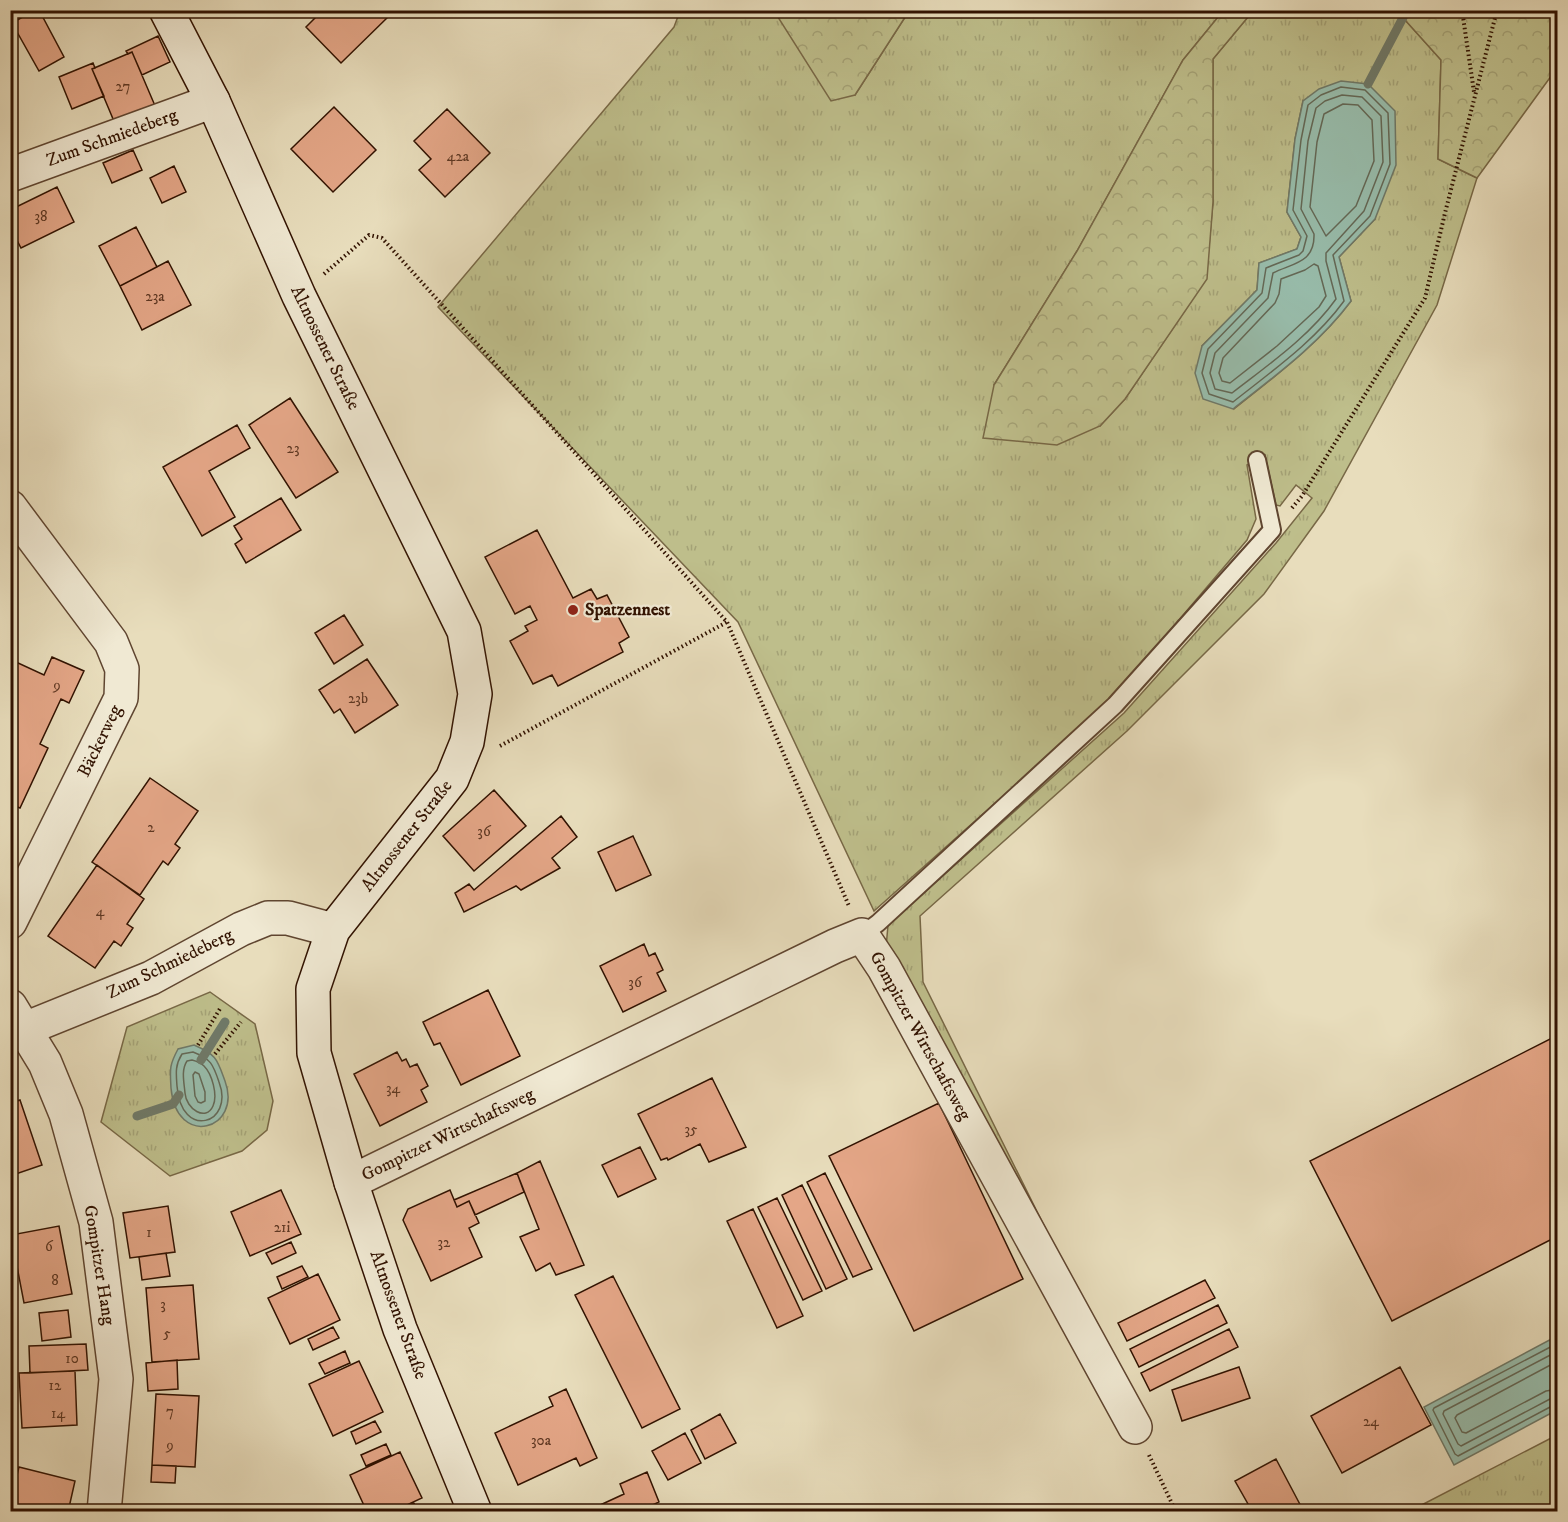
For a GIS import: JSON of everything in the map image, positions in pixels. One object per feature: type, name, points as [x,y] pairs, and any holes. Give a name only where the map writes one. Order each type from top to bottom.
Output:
[{"type":"street","name":"Altnossener Straße","points":[[166,10],[213,101],[299,296],[464,631],[475,694],[467,742],[452,779],[333,930],[313,989],[314,1053],[351,1182],[400,1329],[475,1512]]},
{"type":"street","name":"Zum Schmiedeberg","points":[[10,175],[213,101]]},
{"type":"street","name":"Bäckerweg","points":[[10,507],[111,642],[122,669],[121,698],[10,922]]},
{"type":"street","name":"Zum Schmiedeberg","points":[[15,1024],[151,978],[241,929],[268,918],[288,918],[333,930]]},
{"type":"street","name":"Gompitzer Wirtschaftsweg","points":[[351,1182],[835,946],[862,935],[884,968],[1135,1427]]},
{"type":"street","name":"Gompitzer Hang","points":[[15,1024],[45,1063],[66,1114],[96,1222],[116,1379],[104,1512]]},
{"type":"lane","points":[[862,935],[878,923],[1115,705],[1272,531],[1257,460]]},
{"type":"path","points":[[1462,10],[1475,95]]},
{"type":"path","points":[[1272,531],[1302,496],[1425,298],[1497,10]]},
{"type":"path","points":[[299,296],[369,235],[382,238],[727,622],[862,935]]},
{"type":"path","points":[[467,742],[490,752],[727,622]]},
{"type":"path","points":[[198,1045],[221,1007]]},
{"type":"path","points":[[215,1054],[242,1022]]},
{"type":"path","points":[[1135,1427],[1176,1512]]},
{"type":"green space","points":[[778,10],[909,11],[855,95],[831,101],[776,14]]},
{"type":"green space","points":[[680,11],[778,11],[777,14],[855,95],[909,11],[1223,11],[1183,60],[1077,251],[994,385],[1100,426],[1125,399],[1206,279],[1213,202],[1213,59],[1253,11],[1397,11],[1441,60],[1438,159],[1477,178],[1437,305],[1324,511],[1264,594],[1127,731],[920,916],[923,982],[1065,1268],[886,948],[888,925],[1124,713],[1276,543],[1312,498],[1296,485],[1280,506],[1276,505],[1265,455],[1247,465],[1256,519],[1247,540],[1110,701],[874,911],[738,622],[438,307],[674,27]],"holes":[[[1303,101],[1375,219],[1339,257],[1351,301],[1311,345],[1234,409],[1202,346],[1257,290],[1259,263],[1297,249],[1301,237],[1287,212],[1295,139]]]},
{"type":"green space","points":[[1223,11],[1253,11],[1213,59],[1213,202],[1207,279],[1125,399],[1100,426],[1057,445],[983,438],[994,385],[1077,251],[1183,60]]},
{"type":"green space","points":[[1397,11],[1557,11],[1557,68],[1477,178],[1438,159],[1441,60]]},
{"type":"green space","points":[[210,992],[255,1024],[273,1101],[267,1130],[242,1151],[170,1176],[101,1122],[127,1027]]},
{"type":"green space","points":[[1557,1435],[1557,1511],[1410,1511]]},
{"type":"water","points":[[1341,81],[1368,84],[1395,111],[1396,165],[1375,219],[1339,257],[1351,301],[1311,345],[1233,409],[1203,399],[1195,373],[1202,346],[1257,290],[1259,263],[1297,249],[1301,237],[1287,212],[1295,139],[1303,101],[1319,89]]},
{"type":"water","points":[[194,1045],[215,1058],[225,1081],[228,1098],[225,1111],[217,1121],[207,1126],[195,1126],[184,1120],[175,1107],[171,1088],[171,1068],[178,1049]]},
{"type":"water","points":[[1557,1336],[1557,1410],[1454,1465],[1424,1407]]},
{"type":"building","points":[[39,10],[64,57],[39,71],[12,23]]},
{"type":"building","points":[[323,10],[385,10],[390,15],[341,63],[306,27]]},
{"type":"building","points":[[158,36],[170,62],[142,75],[132,52],[128,54],[126,51]]},
{"type":"building","points":[[132,52],[156,108],[116,126],[92,69]]},
{"type":"building","points":[[93,63],[95,68],[92,69],[104,96],[72,109],[59,77]]},
{"type":"building","points":[[334,107],[376,150],[333,192],[291,149]]},
{"type":"building","points":[[447,109],[490,153],[445,197],[419,170],[431,159],[414,141]]},
{"type":"building","points":[[133,150],[142,170],[112,183],[103,163]]},
{"type":"building","points":[[174,166],[186,192],[162,203],[150,178]]},
{"type":"building","points":[[57,187],[74,222],[21,248],[10,227],[10,210]]},
{"type":"building","points":[[136,227],[157,267],[120,286],[99,246]]},
{"type":"building","points":[[168,261],[191,305],[142,330],[120,286]]},
{"type":"building","points":[[290,398],[338,472],[296,498],[249,425]]},
{"type":"building","points":[[237,425],[250,448],[209,471],[235,517],[202,536],[163,467]]},
{"type":"building","points":[[281,498],[301,530],[246,563],[235,544],[242,539],[234,526]]},
{"type":"building","name":"Spatzennest","points":[[537,530],[573,598],[591,589],[597,599],[607,595],[629,637],[619,643],[623,652],[558,686],[552,675],[533,684],[510,641],[528,631],[525,626],[537,620],[530,606],[515,614],[485,557]]},
{"type":"building","points":[[344,615],[363,645],[334,664],[315,633]]},
{"type":"building","points":[[52,657],[84,671],[69,703],[61,699],[40,744],[48,748],[20,808],[10,804],[10,674],[16,662],[44,675]]},
{"type":"building","points":[[367,659],[398,705],[355,733],[340,709],[334,713],[319,690]]},
{"type":"building","points":[[150,778],[198,811],[175,844],[180,848],[168,865],[163,861],[140,895],[92,862]]},
{"type":"building","points":[[494,790],[526,826],[474,871],[443,836]]},
{"type":"building","points":[[561,816],[577,837],[552,858],[560,868],[521,890],[516,886],[464,912],[455,893],[469,884],[474,890]]},
{"type":"building","points":[[633,836],[651,875],[616,891],[598,852]]},
{"type":"building","points":[[97,865],[144,899],[127,924],[133,928],[121,946],[114,941],[95,968],[48,936]]},
{"type":"building","points":[[644,944],[649,956],[655,953],[663,970],[657,973],[666,991],[623,1012],[600,966]]},
{"type":"building","points":[[488,990],[520,1056],[461,1085],[440,1043],[434,1045],[423,1022]]},
{"type":"building","points":[[1558,1035],[1558,1236],[1392,1321],[1310,1161]]},
{"type":"building","points":[[397,1052],[402,1061],[406,1059],[410,1067],[417,1064],[428,1086],[421,1090],[427,1102],[380,1126],[354,1074]]},
{"type":"building","points":[[712,1078],[746,1147],[709,1162],[700,1144],[668,1160],[667,1158],[661,1160],[638,1114]]},
{"type":"building","points":[[20,1100],[42,1165],[10,1176],[10,1103]]},
{"type":"building","points":[[939,1103],[1023,1279],[914,1331],[829,1156]]},
{"type":"building","points":[[640,1147],[656,1179],[618,1197],[602,1165]]},
{"type":"building","points":[[540,1161],[584,1265],[556,1275],[550,1263],[536,1271],[520,1237],[539,1229],[517,1173]]},
{"type":"building","points":[[517,1173],[524,1192],[475,1215],[469,1201],[457,1207],[454,1200]]},
{"type":"building","points":[[825,1173],[872,1269],[853,1277],[807,1182]]},
{"type":"building","points":[[802,1185],[847,1279],[826,1289],[782,1195]]},
{"type":"building","points":[[281,1190],[301,1234],[250,1256],[231,1212]]},
{"type":"building","points":[[450,1190],[457,1207],[469,1201],[479,1223],[469,1228],[482,1257],[431,1281],[403,1220],[408,1209]]},
{"type":"building","points":[[777,1198],[822,1291],[803,1300],[758,1207]]},
{"type":"building","points":[[168,1206],[175,1252],[130,1258],[123,1213]]},
{"type":"building","points":[[753,1209],[803,1316],[777,1328],[727,1221]]},
{"type":"building","points":[[59,1226],[72,1294],[24,1303],[11,1235]]},
{"type":"building","points":[[291,1242],[296,1253],[272,1264],[266,1253]]},
{"type":"building","points":[[166,1253],[170,1276],[142,1280],[139,1257]]},
{"type":"building","points":[[302,1266],[308,1277],[282,1289],[277,1277]]},
{"type":"building","points":[[318,1274],[340,1320],[290,1344],[268,1298]]},
{"type":"building","points":[[613,1276],[680,1409],[642,1428],[575,1295]]},
{"type":"building","points":[[1205,1280],[1215,1298],[1127,1341],[1118,1323]]},
{"type":"building","points":[[193,1285],[199,1359],[152,1362],[146,1288]]},
{"type":"building","points":[[1218,1305],[1227,1323],[1139,1367],[1130,1349]]},
{"type":"building","points":[[68,1310],[71,1337],[42,1341],[39,1313]]},
{"type":"building","points":[[333,1327],[339,1338],[313,1350],[308,1339]]},
{"type":"building","points":[[1229,1329],[1238,1347],[1150,1391],[1141,1373]]},
{"type":"building","points":[[86,1344],[88,1370],[30,1373],[29,1346]]},
{"type":"building","points":[[345,1351],[350,1363],[325,1374],[319,1363]]},
{"type":"building","points":[[177,1360],[178,1389],[148,1391],[146,1363]]},
{"type":"building","points":[[359,1361],[383,1412],[333,1436],[309,1384]]},
{"type":"building","points":[[1239,1367],[1250,1398],[1182,1421],[1172,1390]]},
{"type":"building","points":[[1400,1367],[1431,1425],[1342,1473],[1311,1416]]},
{"type":"building","points":[[75,1371],[77,1425],[22,1428],[19,1373]]},
{"type":"building","points":[[566,1389],[597,1458],[580,1466],[576,1458],[518,1485],[495,1433],[553,1406],[549,1397]]},
{"type":"building","points":[[156,1394],[199,1396],[195,1467],[152,1465]]},
{"type":"building","points":[[720,1414],[736,1443],[705,1459],[691,1430]]},
{"type":"building","points":[[375,1421],[381,1432],[356,1444],[351,1432]]},
{"type":"building","points":[[685,1433],[701,1463],[668,1480],[652,1451]]},
{"type":"building","points":[[386,1444],[391,1455],[366,1466],[361,1455]]},
{"type":"building","points":[[400,1452],[422,1498],[392,1512],[367,1512],[350,1475]]},
{"type":"building","points":[[1276,1459],[1304,1512],[1235,1512],[1248,1504],[1235,1481]]},
{"type":"building","points":[[152,1465],[176,1466],[175,1483],[151,1482]]},
{"type":"building","points":[[19,1467],[75,1481],[68,1512],[10,1512]]},
{"type":"building","points":[[647,1472],[659,1502],[638,1512],[585,1512],[624,1494],[620,1484]]},
{"type":"building","points":[[414,1503],[418,1512],[395,1512]]},
{"type":"waterway","points":[[1368,84],[1407,10]]},
{"type":"waterway","points":[[201,1060],[225,1022]]},
{"type":"waterway","points":[[137,1116],[173,1104],[179,1095]]},
{"type":"place","name":"Spatzennest","points":[[573,610]]}]
